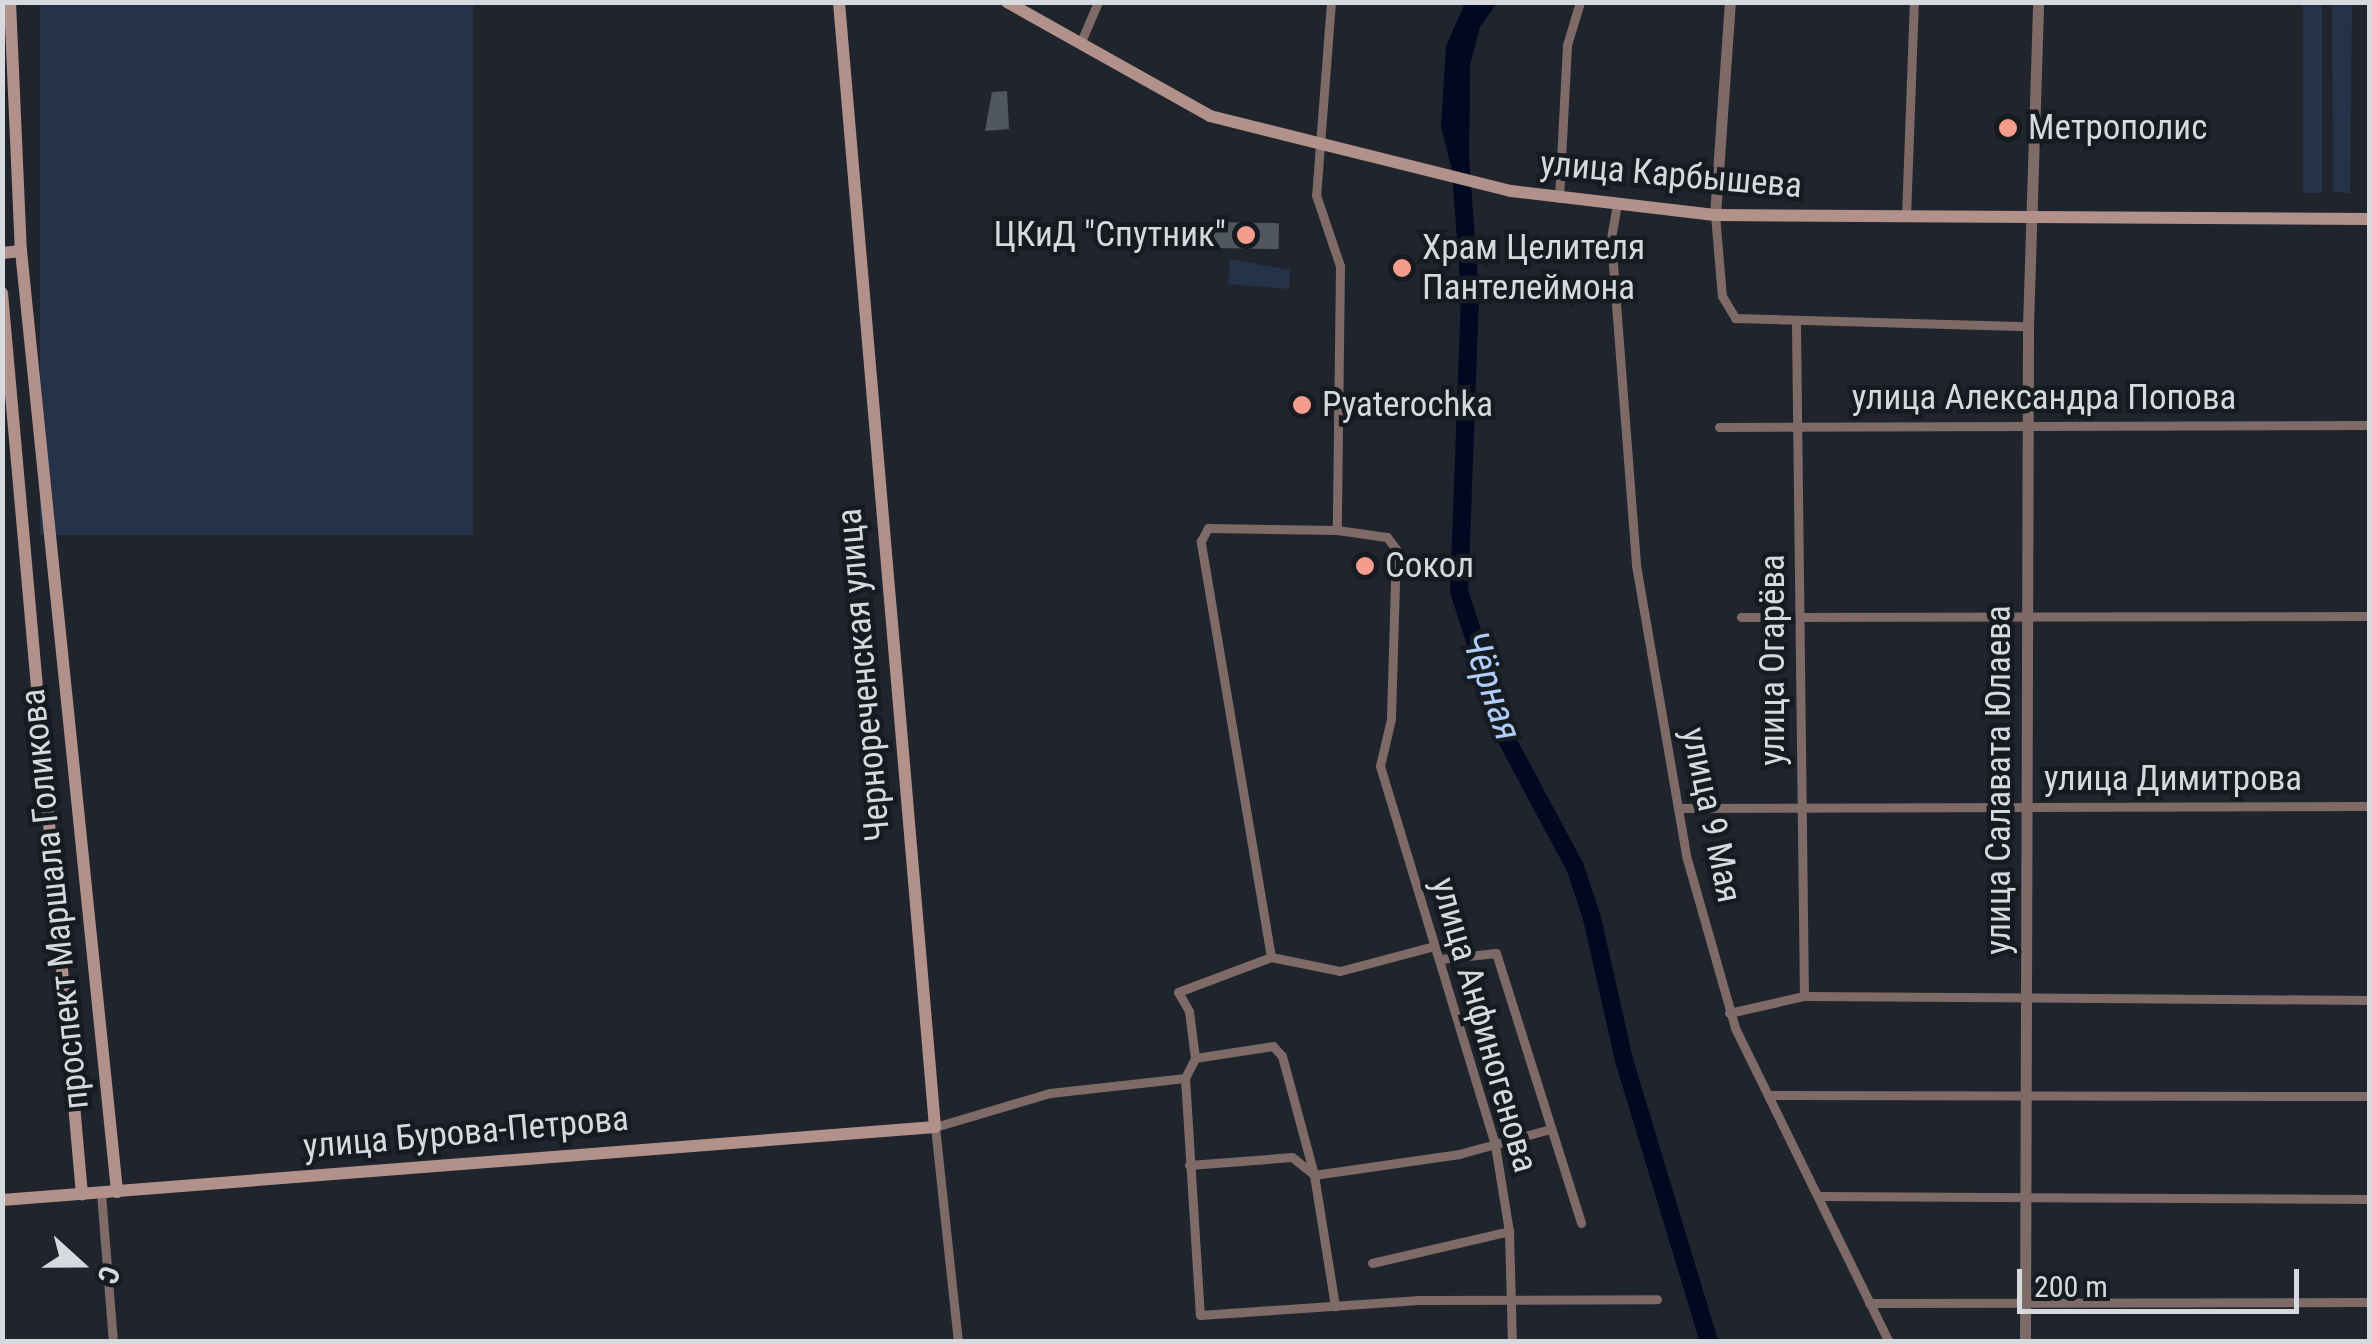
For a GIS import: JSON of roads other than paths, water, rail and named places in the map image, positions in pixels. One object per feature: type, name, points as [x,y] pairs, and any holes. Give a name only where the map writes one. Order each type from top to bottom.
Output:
[{"type":"main road","name":"проспект Маршала Голикова","points":[[10,2],[9,126],[40,402],[117,1192]]},
{"type":"main road","name":"Чернореченская улица","points":[[840,2],[935,1127]]},
{"type":"main road","name":"улица Карбышева","points":[[1008,2],[1210,116],[1323,149],[1559,199],[1715,215],[2370,219]]},
{"type":"main road","points":[[2,252],[21,251]]},
{"type":"main road","name":"проспект Маршала Голикова","points":[[2,293],[15,403],[82,1194]]},
{"type":"main road","points":[[15,403],[40,402]]},
{"type":"main road","points":[[49,820],[78,817]]},
{"type":"main road","name":"улица Бурова-Петрова","points":[[2,1200],[935,1127]]},
{"type":"street","points":[[1080,44],[1098,2]]},
{"type":"street","points":[[1332,2],[1323,149],[1316,196],[1340,272],[1337,530]]},
{"type":"street","points":[[1559,199],[1567,46],[1580,2]]},
{"type":"street","points":[[1730,2],[1715,215],[1722,296],[1735,318],[1796,325],[2028,326]]},
{"type":"street","points":[[1906,217],[1914,2]]},
{"type":"street","name":"улица Салавата Юлаева","points":[[2026,1342],[2028,326],[2038,2]]},
{"type":"street","name":"улица 9 Мая","points":[[1616,204],[1612,264],[1636,565],[1678,808],[1729,1013],[1889,1342]]},
{"type":"street","name":"улица Огарёва","points":[[1796,325],[1804,996]]},
{"type":"street","name":"улица Александра Попова","points":[[1719,427],[2370,425]]},
{"type":"street","name":"улица Анфиногенова","points":[[1271,957],[1201,541],[1208,528],[1337,530],[1387,537],[1396,548],[1382,776],[1438,946],[1495,1145],[1509,1231],[1512,1342]]},
{"type":"street","points":[[1741,617],[1802,613],[2026,619],[2370,616]]},
{"type":"street","name":"улица Димитрова","points":[[1678,808],[1801,804],[2370,806]]},
{"type":"street","points":[[1438,946],[1340,971],[1271,957],[1178,992],[1189,1011],[1194,1058],[1185,1078],[1200,1316],[1335,1306],[1657,1299]]},
{"type":"street","points":[[1441,960],[1496,953],[1547,1130],[1581,1223]]},
{"type":"street","points":[[1729,1013],[1804,996],[2370,1000]]},
{"type":"street","points":[[1194,1058],[1274,1046],[1314,1175],[1335,1306]]},
{"type":"street","points":[[935,1127],[1050,1093],[1185,1078]]},
{"type":"street","points":[[1772,1095],[2370,1096]]},
{"type":"street","name":"Чернореченская улица","points":[[935,1127],[958,1342]]},
{"type":"street","points":[[1189,1164],[1292,1157],[1314,1175],[1495,1145],[1547,1130]]},
{"type":"street","points":[[1292,1157],[1300,1132]]},
{"type":"street","points":[[101,1193],[113,1342]]},
{"type":"street","points":[[1820,1196],[2370,1199]]},
{"type":"street","points":[[1372,1263],[1509,1231]]},
{"type":"street","points":[[1869,1303],[2026,1299],[2370,1302]]},
{"type":"waterway","name":"Чёрная","points":[[1459,144],[1470,295],[1459,591],[1508,742],[1575,867],[1592,918],[1624,1060],[1709,1342]]},
{"type":"place","name":"Метрополис","points":[[2008,128]]},
{"type":"place","name":"ЦКиД \"Спутник\"","points":[[1246,235]]},
{"type":"place","name":"Храм Целителя Пантелеймона","points":[[1402,268]]},
{"type":"place","name":"Pyaterochka","points":[[1302,405]]},
{"type":"place","name":"Сокол","points":[[1365,566]]}]
